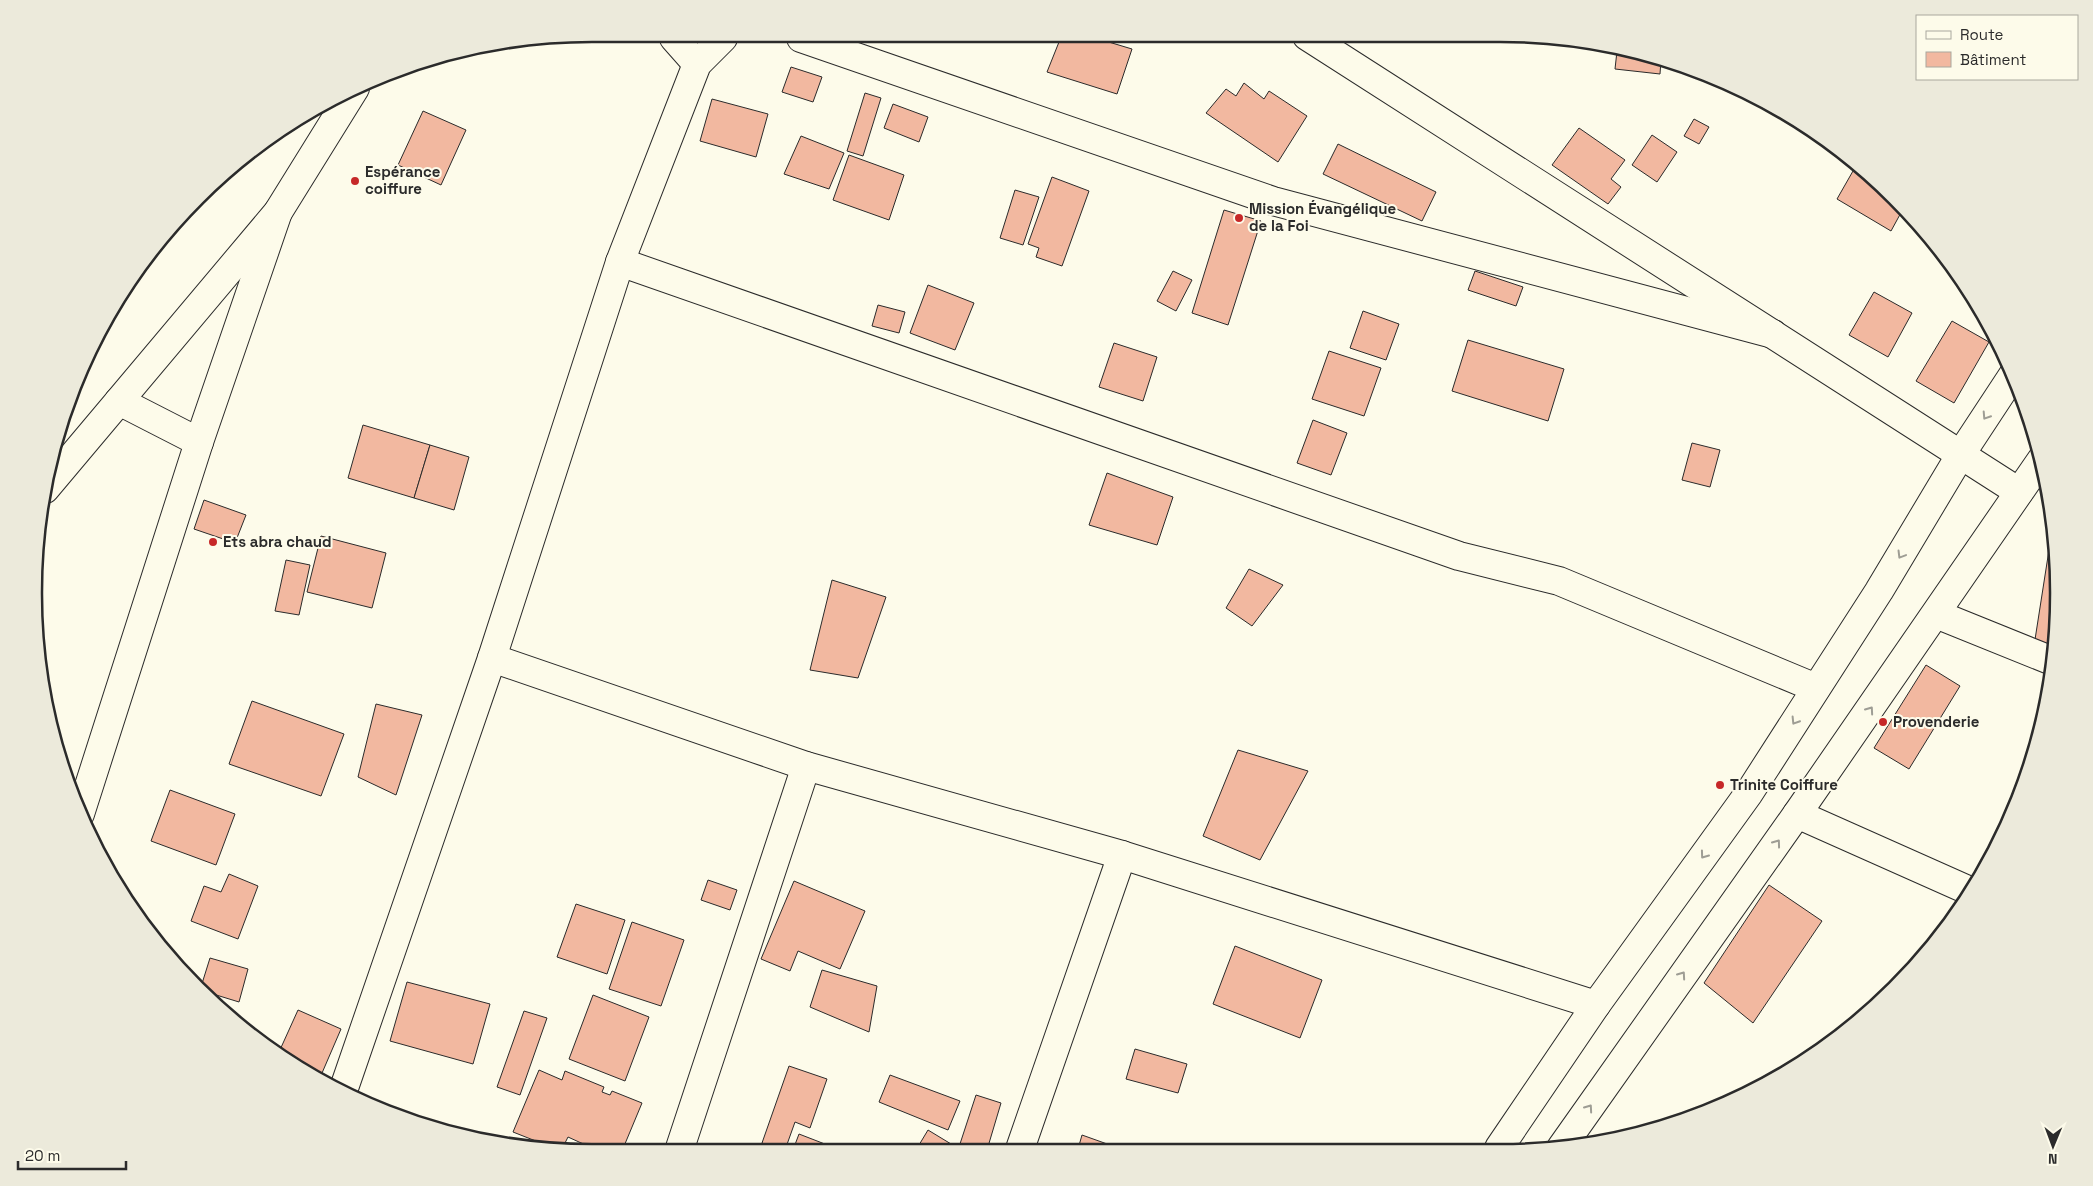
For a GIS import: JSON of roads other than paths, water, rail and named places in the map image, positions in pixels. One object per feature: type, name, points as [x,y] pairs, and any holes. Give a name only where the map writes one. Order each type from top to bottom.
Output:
[{"type":"street","points":[[678,42],[697,64]]},
{"type":"street","points":[[345,1084],[492,658],[620,262],[697,64],[719,42]]},
{"type":"street","points":[[814,42],[1273,201],[1773,334]]},
{"type":"street","points":[[1316,42],[2020,492]]},
{"type":"street","points":[[55,477],[278,212],[347,100]]},
{"type":"street","points":[[84,803],[199,442],[278,212]]},
{"type":"street","points":[[620,262],[1459,556],[1559,581],[1816,688]]},
{"type":"street","points":[[1501,1144],[1596,1005],[1749,793],[1880,591],[1960,454],[2009,381]]},
{"type":"street","points":[[119,401],[199,442]]},
{"type":"street","points":[[1567,1139],[1798,814],[2036,468]]},
{"type":"street","points":[[1936,614],[2047,659]]},
{"type":"street","points":[[492,658],[806,766],[1122,855],[1596,1005]]},
{"type":"street","points":[[681,1144],[806,766]]},
{"type":"street","points":[[1798,814],[1964,889]]},
{"type":"street","points":[[1022,1144],[1122,855]]},
{"type":"place","name":"Espérance coiffure","points":[[355,181]]},
{"type":"place","name":"Mission Évangélique de la Foi","points":[[1239,218]]},
{"type":"place","name":"Ets abra chaud","points":[[213,542]]},
{"type":"place","name":"Provenderie","points":[[1883,722]]},
{"type":"place","name":"Trinite Coiffure","points":[[1720,785]]}]
